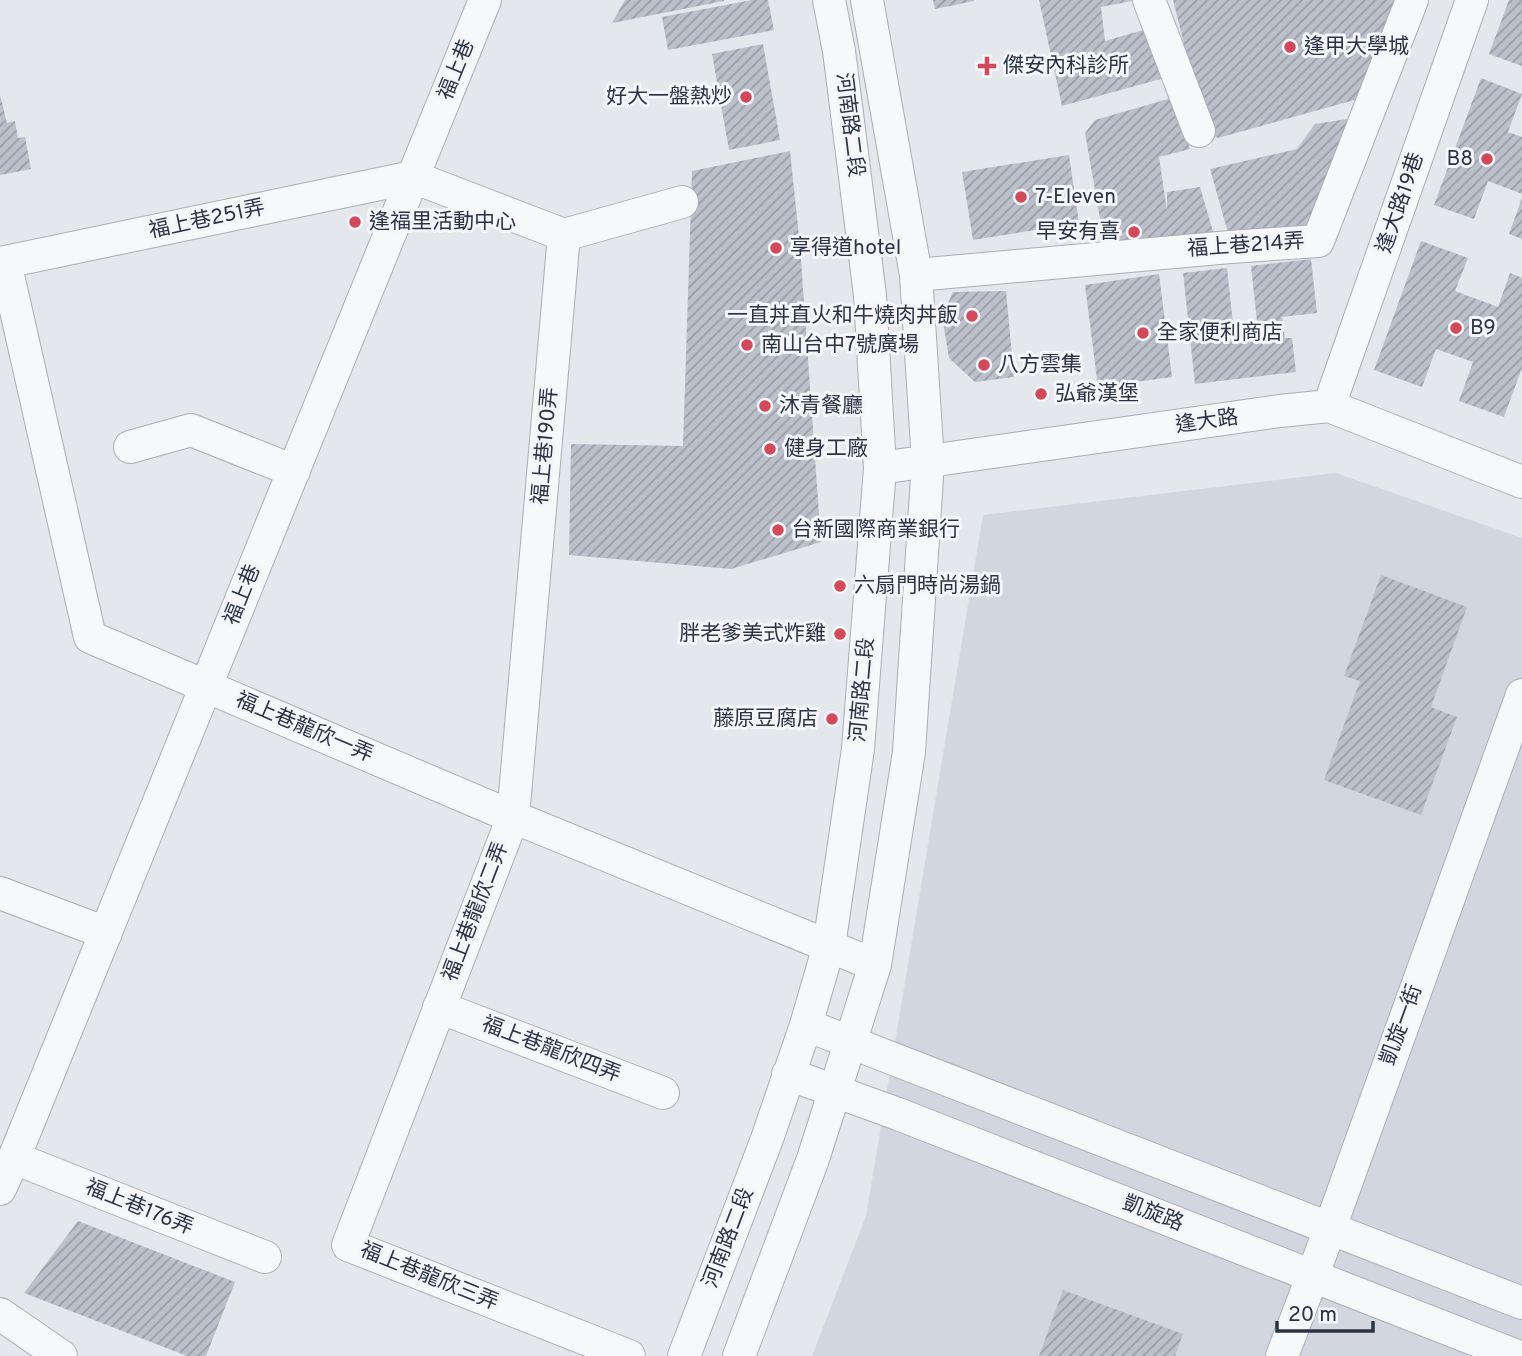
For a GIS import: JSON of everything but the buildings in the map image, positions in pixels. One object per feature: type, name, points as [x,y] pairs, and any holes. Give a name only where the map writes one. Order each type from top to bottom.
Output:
[{"type":"street","name":"福上巷","points":[[0,1189],[485,0]]},
{"type":"street","name":"河南路二段","points":[[684,1356],[767,1139],[806,1025],[828,946],[858,749],[880,468],[870,295],[839,51],[829,0]]},
{"type":"street","name":"河南路二段","points":[[739,1356],[813,1159],[874,965],[909,752],[929,462],[916,275],[867,0]]},
{"type":"street","points":[[1149,0],[1199,131]]},
{"type":"street","name":"福上巷214弄","points":[[916,275],[1318,241],[1412,0]]},
{"type":"street","name":"逢大路19巷","points":[[1329,406],[1472,0]]},
{"type":"street","points":[[413,177],[564,235],[682,202]]},
{"type":"street","name":"福上巷251弄","points":[[2,262],[413,177]]},
{"type":"street","name":"福上巷190弄","points":[[513,817],[564,235]]},
{"type":"street","name":"福上巷龍欣一弄","points":[[2,262],[90,637],[513,817],[874,965]]},
{"type":"street","name":"逢大路","points":[[880,468],[1329,406],[1519,471]]},
{"type":"street","points":[[130,447],[191,430],[294,471]]},
{"type":"street","name":"凱旋一街","points":[[1282,1356],[1522,695]]},
{"type":"street","name":"福上巷龍欣二弄","points":[[439,1007],[513,817]]},
{"type":"street","points":[[0,893],[106,933]]},
{"type":"street","name":"福上巷龍欣四弄","points":[[439,1007],[663,1093]]},
{"type":"street","name":"福上巷龍欣三弄","points":[[439,1007],[348,1245],[629,1356]]},
{"type":"street","points":[[806,1025],[1522,1303]]},
{"type":"street","name":"凱旋路","points":[[789,1074],[911,1119],[1517,1356]]},
{"type":"street","name":"福上巷176弄","points":[[14,1158],[265,1257]]},
{"type":"street","points":[[0,1314],[61,1356]]},
{"type":"shaded area","points":[[1336,473],[1522,538],[1522,1356],[812,1356],[866,1216],[983,515]]},
{"type":"place","name":"逢甲大學城","points":[[1290,47]]},
{"type":"place","name":"傑安內科診所","points":[[987,66]]},
{"type":"place","name":"好大一盤熱炒","points":[[746,97]]},
{"type":"place","name":"B8","points":[[1487,159]]},
{"type":"place","name":"7-Eleven","points":[[1021,197]]},
{"type":"place","name":"逢福里活動中心","points":[[355,222]]},
{"type":"place","name":"早安有喜","points":[[1134,232]]},
{"type":"place","name":"享得道hotel","points":[[776,248]]},
{"type":"place","name":"一直丼直火和牛燒肉丼飯","points":[[972,316]]},
{"type":"place","name":"B9","points":[[1456,328]]},
{"type":"place","name":"全家便利商店","points":[[1143,333]]},
{"type":"place","name":"南山台中7號廣場","points":[[747,345]]},
{"type":"place","name":"八方雲集","points":[[984,365]]},
{"type":"place","name":"弘爺漢堡","points":[[1041,394]]},
{"type":"place","name":"沐青餐廳","points":[[765,406]]},
{"type":"place","name":"健身工廠","points":[[770,449]]},
{"type":"place","name":"台新國際商業銀行","points":[[778,530]]},
{"type":"place","name":"六扇門時尚湯鍋","points":[[840,586]]},
{"type":"place","name":"胖老爹美式炸雞","points":[[840,634]]},
{"type":"place","name":"藤原豆腐店","points":[[832,719]]}]
